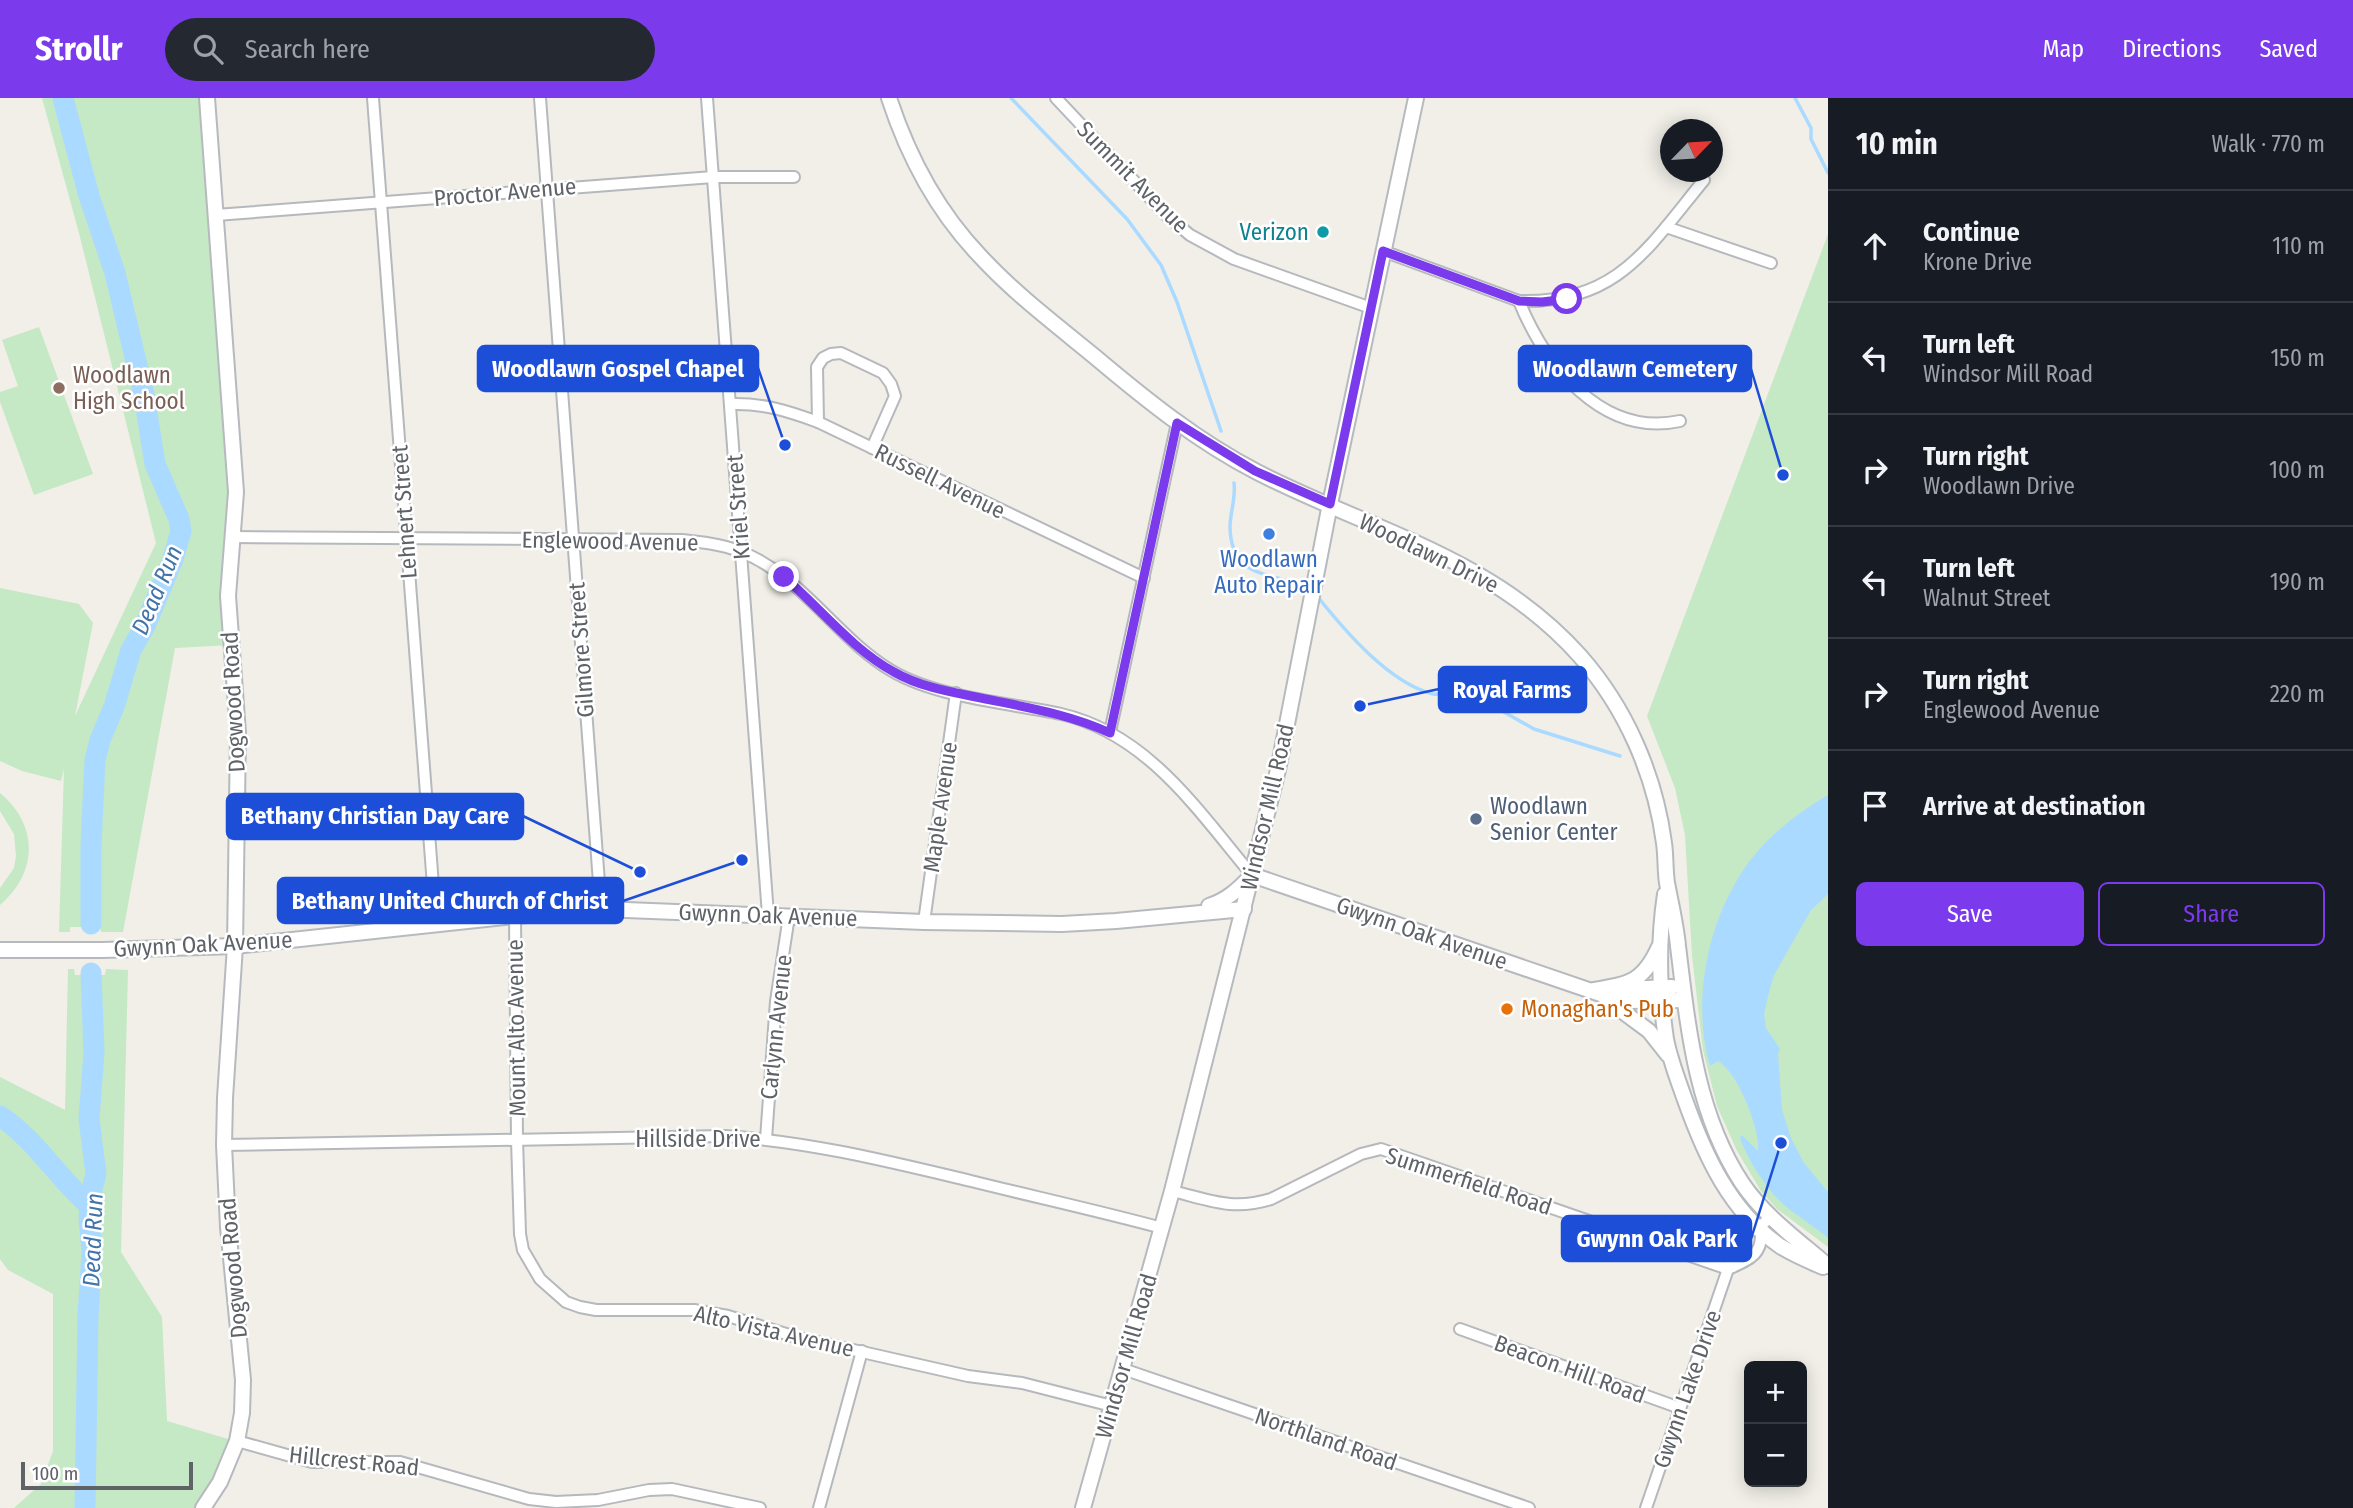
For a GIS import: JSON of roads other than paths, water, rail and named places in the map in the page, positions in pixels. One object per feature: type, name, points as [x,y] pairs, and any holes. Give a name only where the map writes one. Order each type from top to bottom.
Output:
[{"type":"main road","name":"Dogwood Road","points":[[203,1508],[220,1482],[237,1441],[242,1413],[243,1380],[228,1227],[225,1145],[226,1065],[235,946],[237,733],[229,596],[235,516],[235,458],[207,98]]},
{"type":"main road","name":"Woodlawn Drive","points":[[889,98],[913,160],[935,198],[977,253],[1002,278],[1142,396],[1177,423],[1255,471],[1444,556],[1514,595],[1537,613],[1582,659],[1621,713],[1644,766],[1657,806],[1683,993]]},
{"type":"main road","name":"Windsor Mill Road","points":[[1086,1507],[1172,1191],[1278,770],[1330,504],[1416,98]]},
{"type":"main road","name":"Gwynn Oak Avenue","points":[[1252,875],[1627,1001],[1683,993]]},
{"type":"main road","points":[[1191,913],[1224,901],[1237,892],[1252,875]]},
{"type":"main road","name":"Woodlawn Drive","points":[[1662,994],[1661,942],[1667,882]]},
{"type":"main road","name":"Gwynn Oak Avenue","points":[[0,950],[235,946],[601,909],[925,922],[1062,924],[1244,909]]},
{"type":"main road","points":[[1593,991],[1634,981],[1651,965],[1661,942]]},
{"type":"main road","points":[[1593,991],[1649,1031],[1672,1061]]},
{"type":"main road","points":[[1683,993],[1699,1083],[1726,1156],[1780,1245],[1803,1259],[1828,1268]]},
{"type":"main road","points":[[1662,994],[1667,1040],[1693,1125],[1711,1164],[1738,1206],[1765,1222]]},
{"type":"street","name":"Lehnert Street","points":[[373,98],[436,925]]},
{"type":"street","name":"Gilmore Street","points":[[540,98],[601,909]]},
{"type":"street","name":"Kriel Street","points":[[707,98],[768,915]]},
{"type":"street","name":"Summit Avenue","points":[[1056,98],[1166,215],[1190,236],[1234,259],[1371,308]]},
{"type":"street","name":"Proctor Avenue","points":[[216,215],[713,177],[794,177]]},
{"type":"street","points":[[1383,251],[1519,301],[1567,299],[1592,290],[1625,271],[1702,182]]},
{"type":"street","points":[[1666,227],[1771,263]]},
{"type":"street","points":[[1519,301],[1538,342],[1565,377],[1582,393],[1616,415],[1633,420],[1659,424],[1680,421]]},
{"type":"street","points":[[818,422],[817,367],[823,358],[841,353],[883,373],[895,396],[872,448]]},
{"type":"street","name":"Russell Avenue","points":[[731,404],[771,406],[818,422],[1144,578]]},
{"type":"street","points":[[1110,733],[1177,423]]},
{"type":"street","name":"Englewood Avenue","points":[[232,537],[682,540],[720,544],[741,551],[784,577],[851,639],[893,671],[928,686],[1064,715],[1110,733],[1150,759],[1168,776],[1252,875]]},
{"type":"street","name":"Maple Avenue","points":[[925,922],[956,693]]},
{"type":"street","name":"Mount Alto Avenue","points":[[514,916],[517,1140]]},
{"type":"street","name":"Carlynn Avenue","points":[[766,1139],[775,1011],[789,916]]},
{"type":"street","name":"Hillside Drive","points":[[225,1145],[724,1136],[766,1139],[838,1150],[1074,1204],[1162,1228]]},
{"type":"street","name":"Alto Vista Avenue","points":[[517,1140],[520,1234],[523,1250],[540,1279],[566,1302],[596,1310],[694,1310],[728,1316],[796,1337],[968,1376],[1022,1383],[1112,1406]]},
{"type":"street","name":"Summerfield Road","points":[[1172,1191],[1226,1205],[1255,1204],[1271,1199],[1361,1154],[1381,1149],[1728,1269]]},
{"type":"street","points":[[1728,1269],[1759,1250],[1763,1242],[1765,1222]]},
{"type":"street","name":"Gwynn Lake Drive","points":[[1646,1508],[1728,1269],[1731,1253],[1741,1234],[1765,1222]]},
{"type":"street","name":"Beacon Hill Road","points":[[1460,1329],[1680,1408]]},
{"type":"street","points":[[819,1508],[862,1351]]},
{"type":"street","name":"Northland Road","points":[[1123,1369],[1529,1508]]},
{"type":"street","name":"Hillcrest Road","points":[[237,1441],[312,1462],[400,1462],[529,1499],[556,1502],[598,1500],[649,1490],[672,1489],[760,1508]]},
{"type":"water","points":[[1828,795],[1828,894],[1811,910],[1774,975],[1764,1014],[1766,1028],[1780,1049],[1778,1053],[1782,1110],[1791,1138],[1804,1163],[1828,1192],[1828,1238],[1783,1204],[1770,1190],[1743,1146],[1740,1138],[1742,1135],[1758,1151],[1756,1129],[1733,1076],[1718,1061],[1710,1066],[1702,1011],[1708,953],[1716,925],[1741,874],[1773,836]]},
{"type":"waterway","name":"Dead Run","points":[[63,98],[89,196],[115,273],[144,395],[155,464],[179,519],[181,531],[173,559],[145,626],[131,650],[95,760],[91,924]]},
{"type":"waterway","points":[[1011,98],[1127,219],[1161,265],[1177,302],[1221,431]]},
{"type":"waterway","points":[[1795,98],[1811,128],[1811,139],[1828,173]]},
{"type":"waterway","points":[[1234,483],[1230,527],[1232,544],[1238,557],[1246,566],[1257,572],[1309,589]]},
{"type":"waterway","points":[[1317,596],[1369,654],[1400,679],[1417,688],[1433,694],[1465,690],[1534,729],[1620,756]]},
{"type":"waterway","name":"Dead Run","points":[[85,1508],[88,1316],[92,1252],[89,1217],[96,1174],[89,1119],[94,1052],[91,973]]},
{"type":"waterway","points":[[0,1116],[13,1125],[90,1206]]},
{"type":"place","name":"Verizon","points":[[1323,232]]},
{"type":"place","name":"Woodlawn High School","points":[[59,388]]},
{"type":"place","name":"Woodlawn Gospel Chapel","points":[[785,445]]},
{"type":"place","name":"Woodlawn Cemetery","points":[[1783,475]]},
{"type":"place","name":"Woodlawn Auto Repair","points":[[1269,534]]},
{"type":"place","name":"Royal Farms","points":[[1360,706]]},
{"type":"place","name":"Woodlawn Senior Center","points":[[1476,819]]},
{"type":"place","name":"Bethany United Church of Christ","points":[[742,860]]},
{"type":"place","name":"Bethany Christian Day Care","points":[[640,872]]},
{"type":"place","name":"Monaghan's Pub","points":[[1507,1009]]},
{"type":"place","name":"Gwynn Oak Park","points":[[1781,1143]]}]
